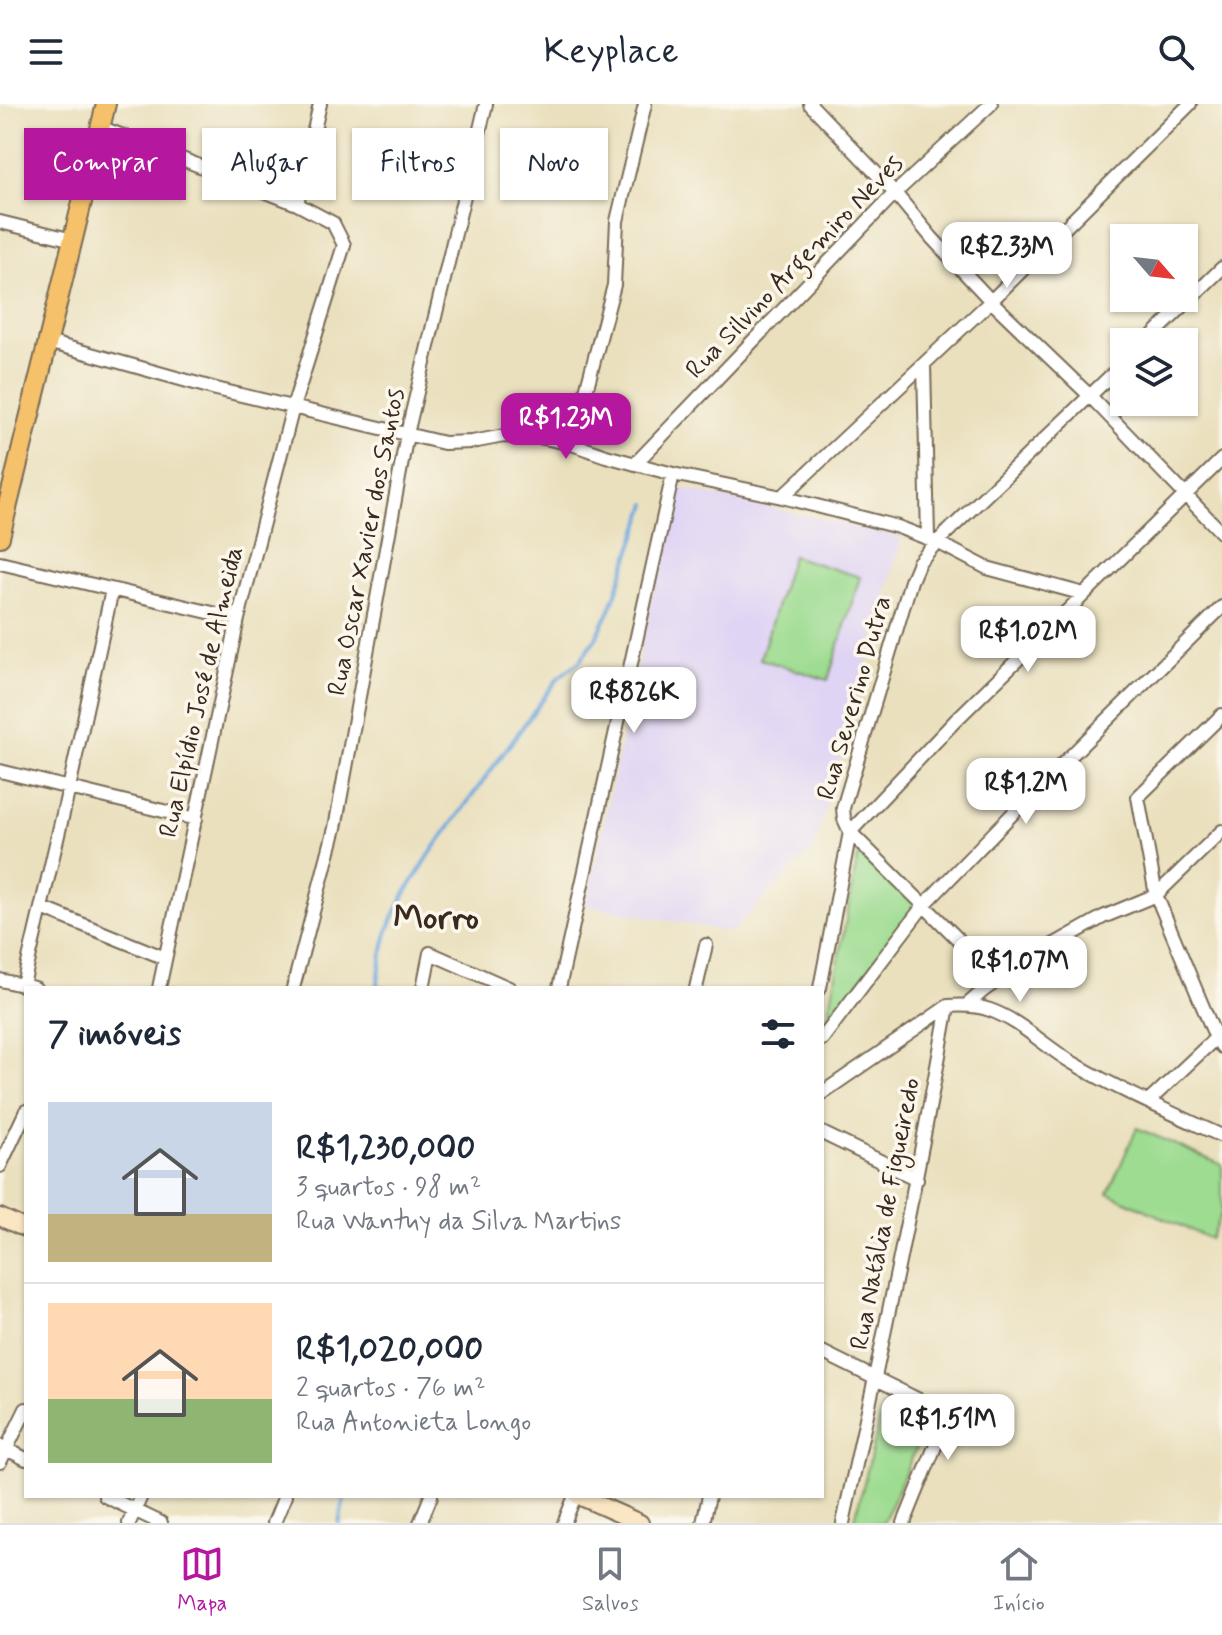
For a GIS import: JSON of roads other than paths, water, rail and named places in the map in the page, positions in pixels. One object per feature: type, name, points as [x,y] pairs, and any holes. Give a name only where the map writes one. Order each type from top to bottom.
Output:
[{"type":"main road","points":[[0,537],[106,104]]},
{"type":"street","points":[[100,127],[113,104]]},
{"type":"street","points":[[297,204],[320,104]]},
{"type":"street","name":"Rua Oscar Xavier dos Santos","points":[[294,986],[335,828],[407,434],[486,104]]},
{"type":"street","points":[[572,444],[614,285],[617,221],[645,104]]},
{"type":"street","points":[[810,104],[991,301],[1090,396],[1222,533]]},
{"type":"street","name":"Rua Silvino Argemiro Neves","points":[[635,464],[895,193],[991,104]]},
{"type":"street","points":[[782,497],[991,301],[1190,104]]},
{"type":"street","name":"Rua Elpídio José de Almeida","points":[[100,127],[297,204],[333,223],[344,245],[293,407],[238,619],[159,986]]},
{"type":"street","points":[[0,222],[73,240]]},
{"type":"street","points":[[1160,328],[1222,268]]},
{"type":"street","points":[[48,342],[216,389],[444,443],[504,436],[539,437],[572,444],[673,474],[782,497],[898,527],[932,540],[987,568],[1084,594]]},
{"type":"street","points":[[924,364],[932,540]]},
{"type":"street","points":[[932,540],[1110,377]]},
{"type":"street","points":[[980,961],[850,832],[955,721],[1222,459]]},
{"type":"street","points":[[559,986],[673,474]]},
{"type":"street","name":"Rua Severino Dutra","points":[[820,986],[850,832],[843,808],[911,581],[932,540]]},
{"type":"street","points":[[0,563],[238,619]]},
{"type":"street","points":[[29,986],[42,908],[112,590]]},
{"type":"street","points":[[824,1036],[924,905],[1222,607]]},
{"type":"street","points":[[1148,1102],[1220,1039],[1156,895],[1138,797],[1222,715]]},
{"type":"street","points":[[0,771],[196,819]]},
{"type":"street","points":[[968,1004],[1053,945],[1103,917],[1156,895],[1222,831]]},
{"type":"street","points":[[42,908],[165,958]]},
{"type":"street","points":[[696,986],[706,945]]},
{"type":"street","points":[[423,986],[430,953],[504,986]]},
{"type":"street","points":[[0,980],[25,986]]},
{"type":"street","points":[[824,1092],[948,1006],[968,1004],[1008,1018],[1055,1052],[1148,1102],[1222,1136]]},
{"type":"street","name":"Rua Natália de Figueiredo","points":[[843,1523],[917,1179],[948,1006]]},
{"type":"street","points":[[0,1166],[24,1115]]},
{"type":"street","points":[[824,1134],[917,1179]]},
{"type":"street","points":[[0,1217],[24,1228]]},
{"type":"street","points":[[824,1353],[937,1409],[943,1415],[945,1422],[904,1523]]},
{"type":"street","points":[[0,1462],[3,1448],[24,1412]]},
{"type":"street","points":[[3,1448],[24,1458]]},
{"type":"street","points":[[109,1498],[161,1523]]},
{"type":"street","points":[[129,1523],[140,1498]]},
{"type":"street","points":[[274,1523],[284,1498]]},
{"type":"street","points":[[420,1523],[430,1498]]},
{"type":"street","points":[[564,1523],[576,1498]]},
{"type":"street","points":[[582,1498],[640,1523]]},
{"type":"street","points":[[703,1523],[709,1498]]},
{"type":"waterway","points":[[377,986],[386,937],[406,892],[432,851],[559,677],[580,661],[596,638],[610,610],[647,504]]},
{"type":"waterway","points":[[339,1523],[345,1498]]},
{"type":"district","name":"Morro","points":[[436,918]]}]
